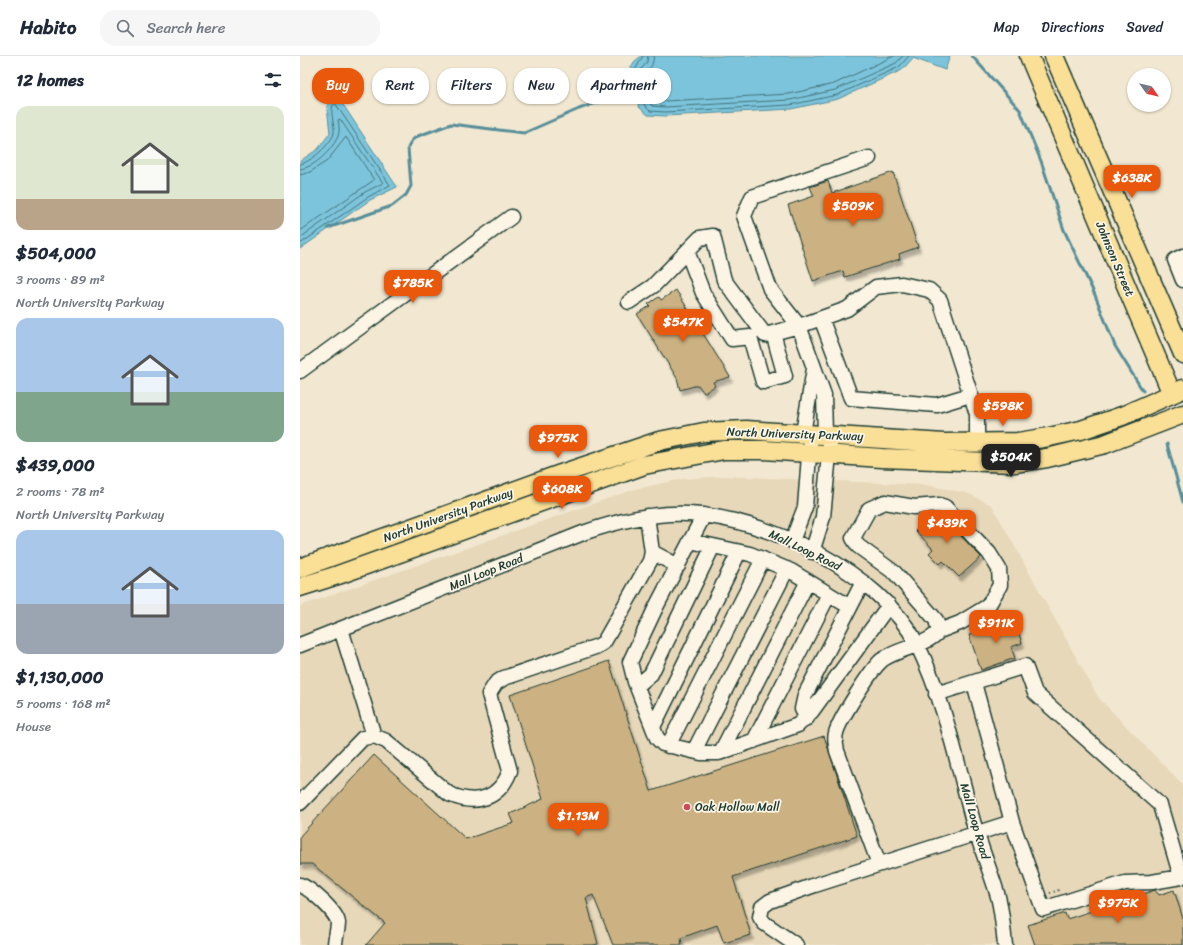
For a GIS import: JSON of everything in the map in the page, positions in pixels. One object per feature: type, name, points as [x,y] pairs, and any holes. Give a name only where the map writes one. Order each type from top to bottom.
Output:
[{"type":"main road","name":"Johnson Street","points":[[1028,56],[1178,391]]},
{"type":"main road","name":"Johnson Street","points":[[1054,56],[1183,354]]},
{"type":"main road","name":"North University Parkway","points":[[300,568],[558,474],[659,441],[704,432],[746,430],[944,443],[1018,442],[1081,430],[1122,416],[1178,391]]},
{"type":"main road","name":"North University Parkway","points":[[300,587],[338,575],[644,465],[724,450],[810,452],[1014,463],[1047,458],[1105,444],[1183,416]]},
{"type":"street","points":[[792,541],[806,507],[810,452],[818,434],[824,395],[799,326],[770,289],[744,216],[752,197],[869,158]]},
{"type":"street","points":[[300,371],[511,217]]},
{"type":"street","points":[[629,302],[653,286],[700,238],[712,236],[724,280],[769,334],[785,376],[763,382],[750,337]]},
{"type":"street","points":[[687,251],[703,293],[732,339],[769,334],[799,326],[847,309],[876,287],[902,284],[929,290],[940,300],[977,414],[977,442]]},
{"type":"street","points":[[1183,256],[1175,260],[1183,280]]},
{"type":"street","points":[[821,318],[851,398],[937,405],[970,395]]},
{"type":"street","points":[[812,552],[823,517],[829,454],[818,434],[814,367]]},
{"type":"street","name":"Johnson Street","points":[[1178,391],[1183,416]]},
{"type":"street","points":[[879,864],[837,751],[835,740],[836,732],[849,707],[881,660],[916,643],[933,638],[939,631],[960,623],[988,606],[1000,585],[999,570],[989,553],[945,507],[932,505],[914,507],[885,502],[869,509],[853,538],[858,546],[895,573],[936,620],[939,631]]},
{"type":"street","name":"Mall Loop Road","points":[[300,645],[582,533],[613,523],[647,516],[687,514],[704,515],[726,518],[792,541],[840,567],[863,582],[889,605],[916,643],[956,750],[971,816],[998,895],[1005,945]]},
{"type":"street","points":[[704,515],[630,662],[637,686],[657,738],[663,744],[713,754],[798,725],[807,718],[889,605]]},
{"type":"street","points":[[300,803],[352,747],[363,738],[374,736],[386,741],[449,794],[460,799],[475,801],[498,791],[506,783],[510,771],[489,694],[492,687],[504,678],[598,646],[604,642],[650,561],[652,552],[647,516]]},
{"type":"street","points":[[690,541],[763,559],[808,581],[850,607]]},
{"type":"street","points":[[637,686],[651,674],[713,546]]},
{"type":"street","points":[[652,552],[678,566]]},
{"type":"street","points":[[653,727],[739,552]]},
{"type":"street","points":[[668,746],[763,559]]},
{"type":"street","points":[[694,751],[787,570]]},
{"type":"street","points":[[721,752],[808,581]]},
{"type":"street","points":[[807,718],[802,709],[803,702],[863,582]]},
{"type":"street","points":[[754,741],[829,594]]},
{"type":"street","points":[[341,629],[374,736]]},
{"type":"street","points":[[936,694],[1025,666],[1035,693],[1160,804],[1181,877],[1152,882],[1125,883],[1043,909],[1012,822],[974,683]]},
{"type":"street","points":[[796,945],[764,923],[760,917],[762,907],[770,901],[879,864],[1012,822]]},
{"type":"street","points":[[300,885],[312,892],[335,915],[338,922],[335,945]]},
{"type":"shaded area","points":[[725,476],[926,485],[967,493],[992,505],[1098,697],[1183,785],[1183,945],[300,945],[300,606],[635,489],[682,479]]},
{"type":"water","points":[[641,56],[950,56],[945,70],[913,58],[902,70],[838,99],[791,109],[665,116],[648,115],[639,107],[638,104],[671,104],[671,68],[631,68],[634,62]]},
{"type":"water","points":[[328,104],[342,104],[344,106],[397,187],[370,200],[300,249],[300,161],[318,149],[330,133],[327,107]]},
{"type":"building","points":[[893,172],[918,247],[899,254],[900,259],[845,277],[843,271],[813,281],[788,205],[814,196],[810,187],[828,181],[832,193]]},
{"type":"building","points":[[676,290],[730,377],[713,382],[715,386],[704,393],[698,385],[680,390],[677,378],[637,314],[650,306],[648,304],[659,297],[661,300]]},
{"type":"building","points":[[931,514],[940,514],[981,557],[959,577],[943,561],[940,564],[929,553],[933,549],[915,530]]},
{"type":"building","points":[[1014,620],[1022,643],[1011,647],[1015,658],[981,670],[969,635]]},
{"type":"building","name":"Oak Hollow Mall","points":[[609,661],[651,791],[824,736],[857,836],[733,877],[751,935],[724,943],[717,925],[681,938],[682,945],[613,945],[593,895],[586,898],[598,944],[366,945],[385,923],[312,864],[300,864],[300,836],[374,755],[466,839],[514,823],[510,814],[543,799],[510,695]]},
{"type":"building","points":[[1155,890],[1159,895],[1174,890],[1183,919],[1183,945],[1035,945],[1028,925],[1065,913],[1067,919]]},
{"type":"waterway","points":[[972,56],[1020,110],[1041,161],[1064,230],[1095,295],[1115,346],[1143,391]]},
{"type":"waterway","points":[[328,228],[392,206],[406,195],[411,186],[408,148],[412,140],[418,136],[451,124],[524,133],[593,104]]},
{"type":"waterway","points":[[1167,444],[1183,502]]},
{"type":"place","name":"Oak Hollow Mall","points":[[687,807]]}]
